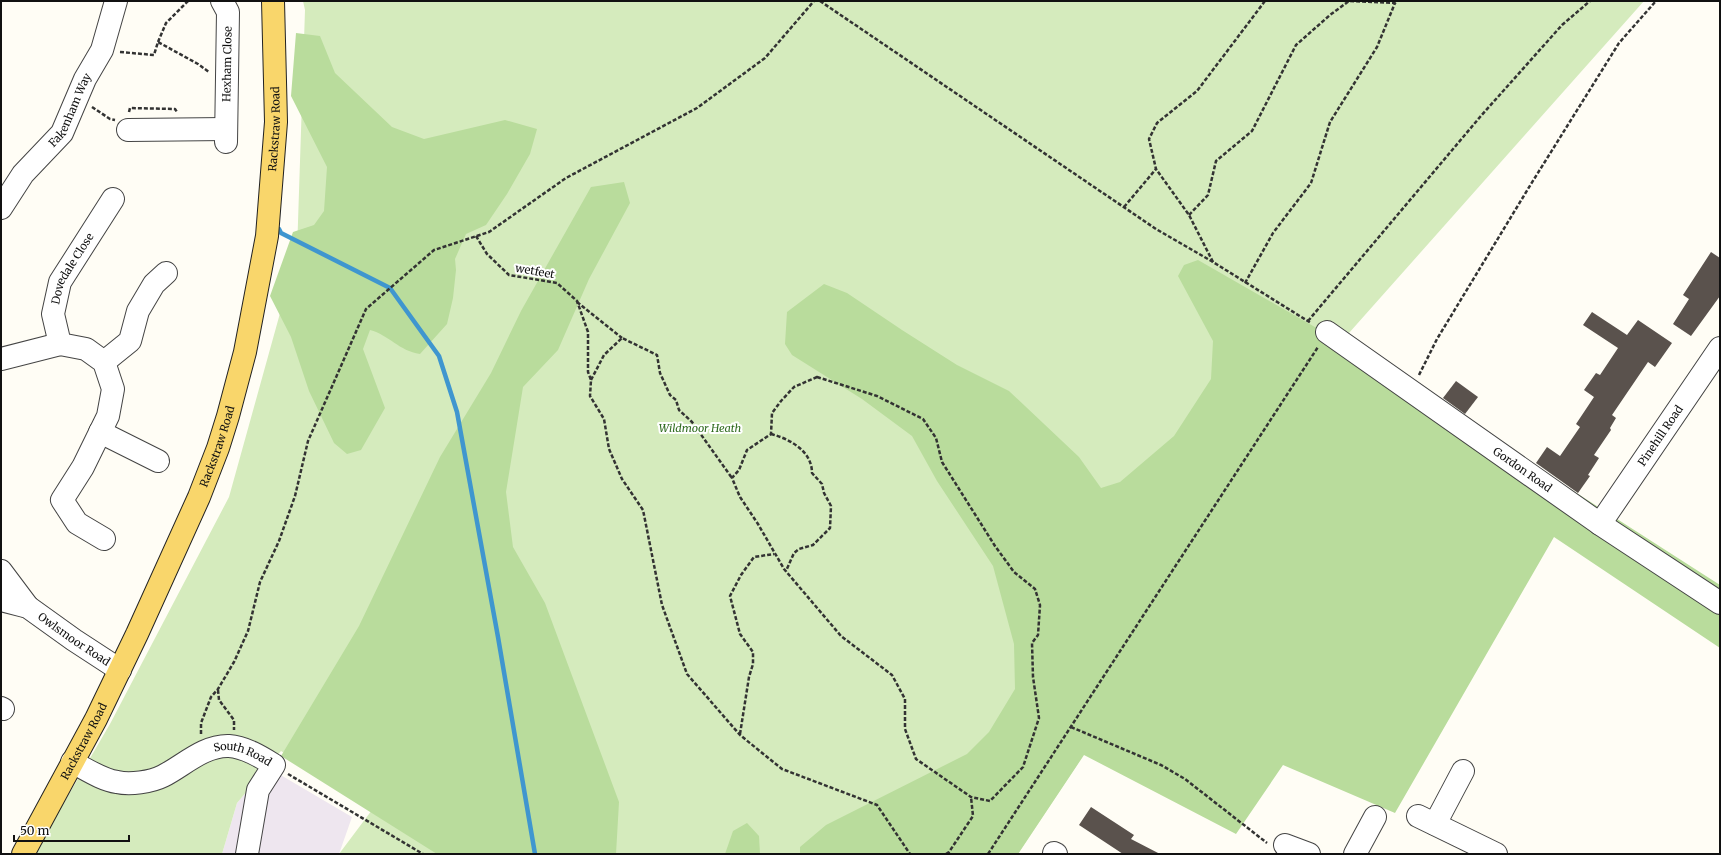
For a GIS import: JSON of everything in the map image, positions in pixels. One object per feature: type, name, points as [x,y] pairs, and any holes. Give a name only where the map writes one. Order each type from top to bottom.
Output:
[{"type":"main road","name":"Rackstraw Road","points":[[23,854],[120,670],[199,497],[218,448],[245,352],[267,236],[276,122],[273,1]]},
{"type":"street","name":"Fakenham Way","points":[[1,208],[23,174],[62,132],[85,79],[102,50],[116,1]]},
{"type":"street","name":"Hexham Close","points":[[128,130],[226,136],[228,12],[222,1]]},
{"type":"street","name":"Dovedale Close","points":[[60,344],[53,314],[60,282],[113,199]]},
{"type":"street","points":[[104,362],[130,341],[138,311],[154,284],[166,273]]},
{"type":"street","name":"Gordon Road","points":[[1327,332],[1600,524],[1720,603]]},
{"type":"street","points":[[1,359],[60,344],[86,349],[104,362],[113,389],[108,416],[84,467],[62,500],[77,523],[104,539]]},
{"type":"street","name":"Pinehill Road","points":[[1600,524],[1720,348]]},
{"type":"street","points":[[100,432],[158,461]]},
{"type":"street","name":"Owlsmoor Road","points":[[1,570],[28,607],[74,640],[120,670]]},
{"type":"street","points":[[1,570],[3,577],[1,588]]},
{"type":"street","name":"Owlsmoor Road","points":[[1,600],[28,607]]},
{"type":"street","name":"South Road","points":[[72,762],[117,782],[134,782],[161,777],[204,752],[223,746],[251,752],[274,765]]},
{"type":"street","points":[[247,854],[258,790],[274,765]]},
{"type":"street","points":[[1462,771],[1427,820],[1496,854]]},
{"type":"street","points":[[1356,854],[1374,817]]},
{"type":"street","points":[[1277,845],[1309,854]]},
{"type":"path","points":[[115,52],[154,55],[166,23],[188,1]]},
{"type":"path","points":[[204,752],[201,740],[202,723],[211,697],[218,689],[234,662],[248,631],[260,582],[279,541],[295,496],[308,441],[366,310],[434,250],[489,232],[566,178],[697,108],[765,58],[814,1]]},
{"type":"path","points":[[820,1],[1156,228],[1327,332],[988,854]]},
{"type":"path","points":[[1213,262],[1189,215],[1156,169],[1149,139],[1157,123],[1197,91],[1265,1]]},
{"type":"path","points":[[1308,321],[1485,111],[1562,25],[1590,1]]},
{"type":"path","points":[[1411,391],[1437,339],[1619,43],[1656,1]]},
{"type":"path","points":[[1189,215],[1208,195],[1216,161],[1252,131],[1296,45],[1330,15],[1349,2],[1396,2],[1377,46],[1330,122],[1311,183],[1273,233],[1246,283]]},
{"type":"path","points":[[158,42],[198,64],[227,86]]},
{"type":"path","points":[[1124,207],[1156,169]]},
{"type":"path","name":"wetfeet","points":[[476,236],[487,254],[509,275],[557,282],[577,301],[588,332],[588,372],[591,380]]},
{"type":"path","points":[[577,301],[622,338],[657,355],[660,373],[670,395],[676,400],[679,410],[692,422],[732,478],[740,497],[758,524],[774,554],[786,571],[841,636],[892,675],[905,699],[906,729],[916,759],[971,797],[990,801],[1023,767],[1039,718],[1032,643],[1038,635],[1040,605],[1035,589],[1014,572],[994,546],[942,462],[936,438],[923,419],[877,396],[817,377],[794,387],[781,401],[772,413],[771,434]]},
{"type":"path","points":[[622,338],[604,355],[591,380],[590,396],[604,419],[609,449],[622,479],[644,510],[662,605],[687,674],[740,735],[782,769],[877,805],[910,854]]},
{"type":"path","points":[[732,478],[739,470],[747,450],[771,434],[785,438],[803,450],[812,464],[812,473],[822,484],[824,493],[832,506],[830,528],[813,545],[794,552],[786,571]]},
{"type":"path","points":[[740,735],[749,678],[753,664],[753,652],[740,634],[730,596],[741,575],[754,557],[774,554]]},
{"type":"path","points":[[218,689],[220,700],[234,720],[233,738],[237,748]]},
{"type":"path","points":[[1071,727],[1162,765],[1185,779],[1277,845]]},
{"type":"path","name":"South Road","points":[[274,765],[423,854]]},
{"type":"path","points":[[946,854],[949,852],[973,816],[971,797]]},
{"type":"shaded area","points":[[267,767],[352,817],[339,854],[222,854],[237,803]]},
{"type":"green space","name":"Wildmoor Heath","points":[[303,1],[1644,1],[1341,342],[1077,765],[1018,854],[339,854],[372,810],[281,751],[237,803],[222,854],[34,854],[110,724],[229,497],[297,252],[305,10]]},
{"type":"green space","points":[[296,33],[320,36],[335,73],[392,127],[424,139],[505,120],[537,129],[530,154],[507,194],[486,225],[466,234],[455,259],[456,270],[453,298],[447,324],[420,354],[406,350],[383,335],[370,330],[363,349],[385,408],[361,450],[347,454],[334,443],[309,391],[291,337],[270,296],[293,232],[314,225],[324,211],[327,167],[291,96]]},
{"type":"green space","points":[[624,182],[630,203],[589,279],[558,350],[523,387],[506,492],[513,547],[545,603],[619,802],[616,854],[437,854],[281,756],[359,626],[440,457],[491,373],[521,311],[591,187]]},
{"type":"green space","points":[[1198,260],[1341,342],[1720,585],[1720,648],[1554,537],[1395,813],[1283,765],[1236,834],[1084,755],[1018,854],[800,854],[800,847],[826,825],[967,754],[989,732],[1015,689],[1014,644],[993,566],[937,481],[912,436],[862,399],[792,355],[785,344],[787,312],[824,284],[847,293],[957,365],[1009,391],[1079,457],[1101,488],[1120,482],[1174,436],[1211,379],[1213,341],[1178,276],[1184,265]]},
{"type":"green space","points":[[747,823],[759,836],[760,854],[725,854],[733,831]]},
{"type":"building","points":[[1711,252],[1720,258],[1720,296],[1691,336],[1673,324],[1689,299],[1683,295]]},
{"type":"building","points":[[1592,312],[1627,335],[1638,320],[1672,343],[1655,367],[1648,362],[1612,415],[1616,418],[1610,428],[1611,430],[1594,455],[1599,458],[1588,475],[1590,476],[1578,493],[1536,463],[1547,447],[1560,456],[1580,427],[1576,424],[1594,397],[1584,390],[1596,373],[1600,375],[1618,348],[1583,325]]},
{"type":"building","points":[[1456,381],[1478,397],[1465,414],[1443,398]]},
{"type":"building","points":[[1091,807],[1134,835],[1131,839],[1160,854],[1123,854],[1079,825]]},
{"type":"waterway","points":[[279,229],[281,233],[390,288],[439,356],[457,412],[498,637],[535,854]]}]
